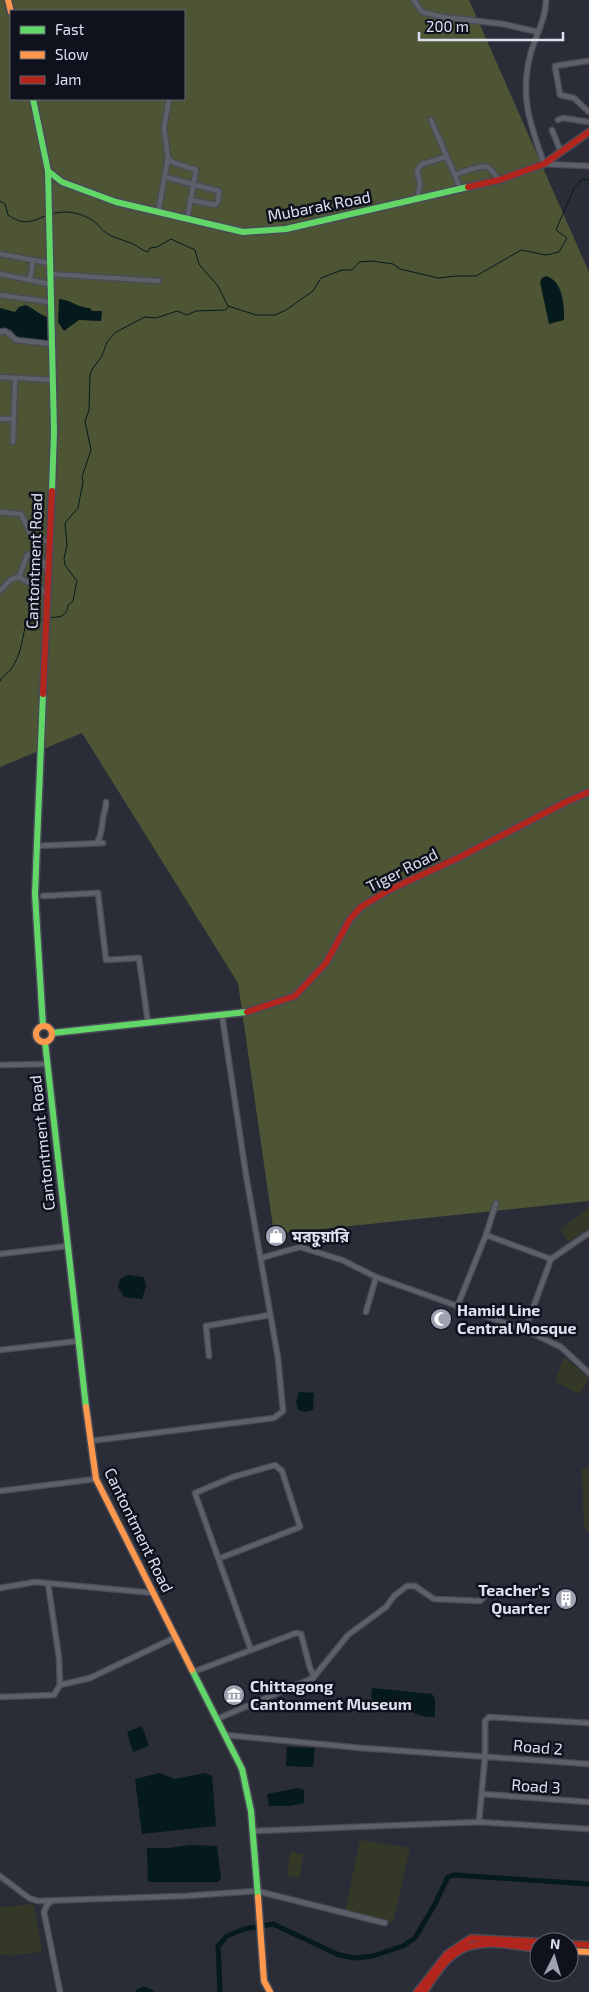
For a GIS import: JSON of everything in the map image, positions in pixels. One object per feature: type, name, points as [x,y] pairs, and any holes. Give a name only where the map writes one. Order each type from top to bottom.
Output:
[{"type":"street","points":[[414,0],[422,12],[436,16],[503,24],[538,32]]},
{"type":"street","points":[[546,0],[546,9],[531,53],[524,92],[526,109],[544,164],[589,166]]},
{"type":"street","points":[[587,61],[555,66],[560,95],[574,98],[589,112]]},
{"type":"street","name":"Cantontment Road","points":[[33,100],[48,172],[49,284],[54,431],[36,894],[42,1026]]},
{"type":"street","points":[[158,213],[168,158],[164,128],[169,100]]},
{"type":"street","points":[[558,120],[563,118],[589,122]]},
{"type":"street","points":[[431,120],[461,190]]},
{"type":"street","points":[[552,130],[561,152]]},
{"type":"street","name":"Mubarak Road","points":[[48,172],[62,182],[116,202],[158,213],[243,232],[286,230],[499,180],[544,164],[589,132]]},
{"type":"street","points":[[417,199],[420,184],[417,170],[422,164],[446,157]]},
{"type":"street","points":[[168,158],[172,162],[196,170],[187,220]]},
{"type":"street","points":[[454,176],[484,166],[489,168],[499,180]]},
{"type":"street","points":[[165,177],[219,191],[218,202],[215,205],[190,200]]},
{"type":"street","points":[[0,254],[49,264]]},
{"type":"street","points":[[30,280],[33,260]]},
{"type":"street","points":[[0,274],[49,284]]},
{"type":"street","points":[[49,274],[159,281]]},
{"type":"street","points":[[0,295],[50,303]]},
{"type":"street","points":[[0,332],[5,331],[16,340],[51,344]]},
{"type":"street","points":[[0,377],[53,380]]},
{"type":"street","points":[[13,442],[15,378]]},
{"type":"street","points":[[0,419],[13,419]]},
{"type":"street","points":[[0,512],[21,514],[31,535],[49,542]]},
{"type":"street","points":[[19,578],[27,555],[35,552],[39,554],[48,572]]},
{"type":"street","points":[[0,591],[10,580],[19,578],[47,593]]},
{"type":"street","name":"Tiger Road","points":[[52,1033],[248,1012],[294,996],[326,963],[350,919],[361,907],[389,890],[458,858],[589,792]]},
{"type":"street","points":[[37,846],[100,843],[106,802]]},
{"type":"street","points":[[43,896],[98,892],[106,960],[139,958],[148,1023]]},
{"type":"street","points":[[90,1441],[274,1418],[283,1411],[278,1358],[246,1175],[222,1015]]},
{"type":"street","points":[[42,1026],[49,1027],[52,1033],[50,1039],[45,1042],[38,1040],[35,1035],[37,1029],[42,1026]]},
{"type":"street","name":"Cantontment Road","points":[[45,1042],[78,1341],[96,1479],[242,1769],[250,1811],[264,1981],[270,1992]]},
{"type":"street","points":[[0,1065],[47,1064]]},
{"type":"street","points":[[457,1307],[486,1235],[496,1203]]},
{"type":"street","points":[[525,1330],[551,1259],[589,1233]]},
{"type":"street","points":[[486,1235],[551,1259]]},
{"type":"street","points":[[0,1254],[68,1246]]},
{"type":"street","points":[[261,1258],[300,1247],[342,1260],[376,1277],[525,1330],[561,1347],[589,1373]]},
{"type":"street","points":[[366,1312],[376,1277]]},
{"type":"street","points":[[209,1356],[206,1326],[270,1315]]},
{"type":"street","points":[[0,1350],[78,1341]]},
{"type":"street","points":[[223,1557],[300,1528],[282,1471],[275,1465],[233,1477],[196,1493],[251,1650]]},
{"type":"street","points":[[0,1491],[96,1479]]},
{"type":"street","points":[[0,1588],[35,1582],[154,1593]]},
{"type":"street","points":[[0,1697],[54,1696],[60,1685],[59,1658],[48,1583]]},
{"type":"street","points":[[217,1719],[313,1678],[344,1639],[386,1607],[394,1596],[407,1586],[415,1586],[434,1599],[480,1601],[486,1595]]},
{"type":"street","points":[[193,1672],[296,1633],[301,1634],[313,1678]]},
{"type":"street","points":[[60,1685],[90,1678],[176,1637]]},
{"type":"street","points":[[479,1822],[485,1756],[485,1721],[489,1717],[589,1723]]},
{"type":"street","name":"Road 2","points":[[225,1735],[361,1748],[589,1764]]},
{"type":"street","name":"Road 3","points":[[482,1794],[589,1802]]},
{"type":"street","points":[[252,1831],[479,1822],[589,1829]]},
{"type":"street","points":[[0,1876],[29,1898],[38,1901],[185,1896],[257,1891],[385,1922]]},
{"type":"street","points":[[53,1900],[47,1905],[44,1912],[60,1992]]},
{"type":"street","points":[[416,1992],[446,1953],[471,1938],[529,1941]]},
{"type":"street","points":[[424,1992],[451,1957],[462,1949],[473,1945],[529,1948]]},
{"type":"shaded area","points":[[546,276],[552,279],[559,288],[564,307],[564,320],[549,324],[540,282]]},
{"type":"shaded area","points":[[59,299],[90,308],[92,311],[102,311],[101,321],[79,320],[64,331],[58,322]]},
{"type":"shaded area","points":[[26,305],[47,317],[50,341],[18,338],[11,330],[0,328],[0,308],[15,312],[19,307]]},
{"type":"shaded area","points":[[589,1207],[589,1228],[569,1242],[560,1229]]},
{"type":"shaded area","points":[[127,1275],[144,1277],[146,1287],[142,1299],[124,1297],[118,1287],[120,1279]]},
{"type":"shaded area","points":[[564,1357],[589,1378],[580,1394],[555,1382]]},
{"type":"shaded area","points":[[299,1392],[314,1393],[313,1410],[305,1412],[298,1410],[296,1402]]},
{"type":"shaded area","points":[[589,1468],[589,1532],[584,1527],[582,1469]]},
{"type":"shaded area","points":[[372,1688],[432,1694],[435,1699],[435,1717],[421,1716],[400,1706],[386,1711],[378,1709],[371,1697]]},
{"type":"shaded area","points":[[142,1726],[149,1746],[133,1752],[127,1732]]},
{"type":"shaded area","points":[[287,1747],[315,1748],[313,1767],[286,1766]]},
{"type":"shaded area","points":[[160,1773],[175,1779],[205,1773],[212,1776],[216,1826],[142,1834],[135,1779]]},
{"type":"shaded area","points":[[298,1788],[304,1790],[304,1803],[290,1806],[269,1806],[267,1794]]},
{"type":"shaded area","points":[[360,1840],[410,1848],[393,1923],[345,1912]]},
{"type":"shaded area","points":[[191,1845],[217,1846],[221,1879],[218,1882],[148,1882],[147,1848]]},
{"type":"shaded area","points":[[290,1852],[303,1854],[300,1878],[287,1876]]},
{"type":"shaded area","points":[[34,1904],[42,1952],[8,1956],[0,1954],[0,1907]]},
{"type":"green space","points":[[0,0],[469,0],[589,272],[589,1201],[274,1234],[238,983],[82,733],[0,767]]},
{"type":"waterway","points":[[51,214],[67,212],[82,215],[94,221],[109,235],[132,243],[148,252],[150,248],[157,247],[171,239],[195,250],[199,264],[218,286],[228,306],[256,315],[275,315],[286,310],[313,291],[321,278],[342,270],[352,270],[359,262],[372,261],[393,264],[400,269],[438,278],[476,276],[521,250],[546,255],[559,252],[567,238],[556,230],[574,188],[582,179],[589,180]]},
{"type":"waterway","points":[[0,201],[5,204],[8,215],[22,222],[45,216]]},
{"type":"waterway","points":[[50,618],[64,614],[68,605],[73,601],[77,581],[65,565],[64,559],[67,545],[65,523],[78,508],[83,482],[82,477],[91,450],[85,421],[89,410],[90,374],[102,356],[107,342],[116,332],[145,317],[156,318],[177,311],[187,315],[196,311],[225,310],[228,307]]},
{"type":"waterway","points":[[0,681],[10,671],[17,659],[25,627],[28,623],[43,620]]},
{"type":"waterway","points":[[220,1992],[218,1946],[227,1936],[244,1929],[273,1924],[339,1955],[355,1958],[373,1956],[403,1946],[415,1938],[448,1877],[454,1875],[589,1884]]},
{"type":"waterway","points":[[138,1992],[144,1989],[151,1992]]},
{"type":"traffic: fast","points":[[33,100],[48,171],[54,431],[52,491]]},
{"type":"traffic: fast","points":[[48,171],[62,182],[116,202],[243,232],[286,229],[468,187]]},
{"type":"traffic: fast","points":[[43,694],[35,894],[43,1026]]},
{"type":"traffic: fast","points":[[52,1033],[247,1012]]},
{"type":"traffic: fast","points":[[45,1042],[86,1407]]},
{"type":"traffic: fast","points":[[192,1670],[242,1769],[251,1811],[258,1897]]},
{"type":"traffic: slow","points":[[8,0],[10,10]]},
{"type":"traffic: slow","points":[[41,1026],[47,1026],[52,1031],[52,1034],[50,1040],[41,1042],[36,1037],[36,1031],[41,1026]]},
{"type":"traffic: slow","points":[[86,1407],[96,1479],[192,1670]]},
{"type":"traffic: slow","points":[[258,1897],[264,1981],[270,1992]]},
{"type":"traffic: slow","points":[[579,1952],[589,1952]]},
{"type":"traffic: jam","points":[[468,187],[499,180],[544,164],[589,132]]},
{"type":"traffic: jam","points":[[43,694],[52,491]]},
{"type":"traffic: jam","points":[[247,1012],[295,996],[326,963],[350,919],[361,907],[389,890],[458,858],[589,792]]},
{"type":"traffic: jam","points":[[417,1992],[447,1954],[471,1938],[529,1941]]},
{"type":"traffic: jam","points":[[424,1992],[446,1961],[465,1948],[485,1944],[529,1948]]},
{"type":"traffic: jam","points":[[579,1944],[589,1945]]},
{"type":"place","name":"মরচুয়ারি","points":[[276,1236]]},
{"type":"place","name":"Hamid Line Central Mosque","points":[[441,1319]]},
{"type":"place","name":"Teacher's Quarter","points":[[566,1599]]},
{"type":"place","name":"Chittagong Cantonment Museum","points":[[234,1695]]}]
